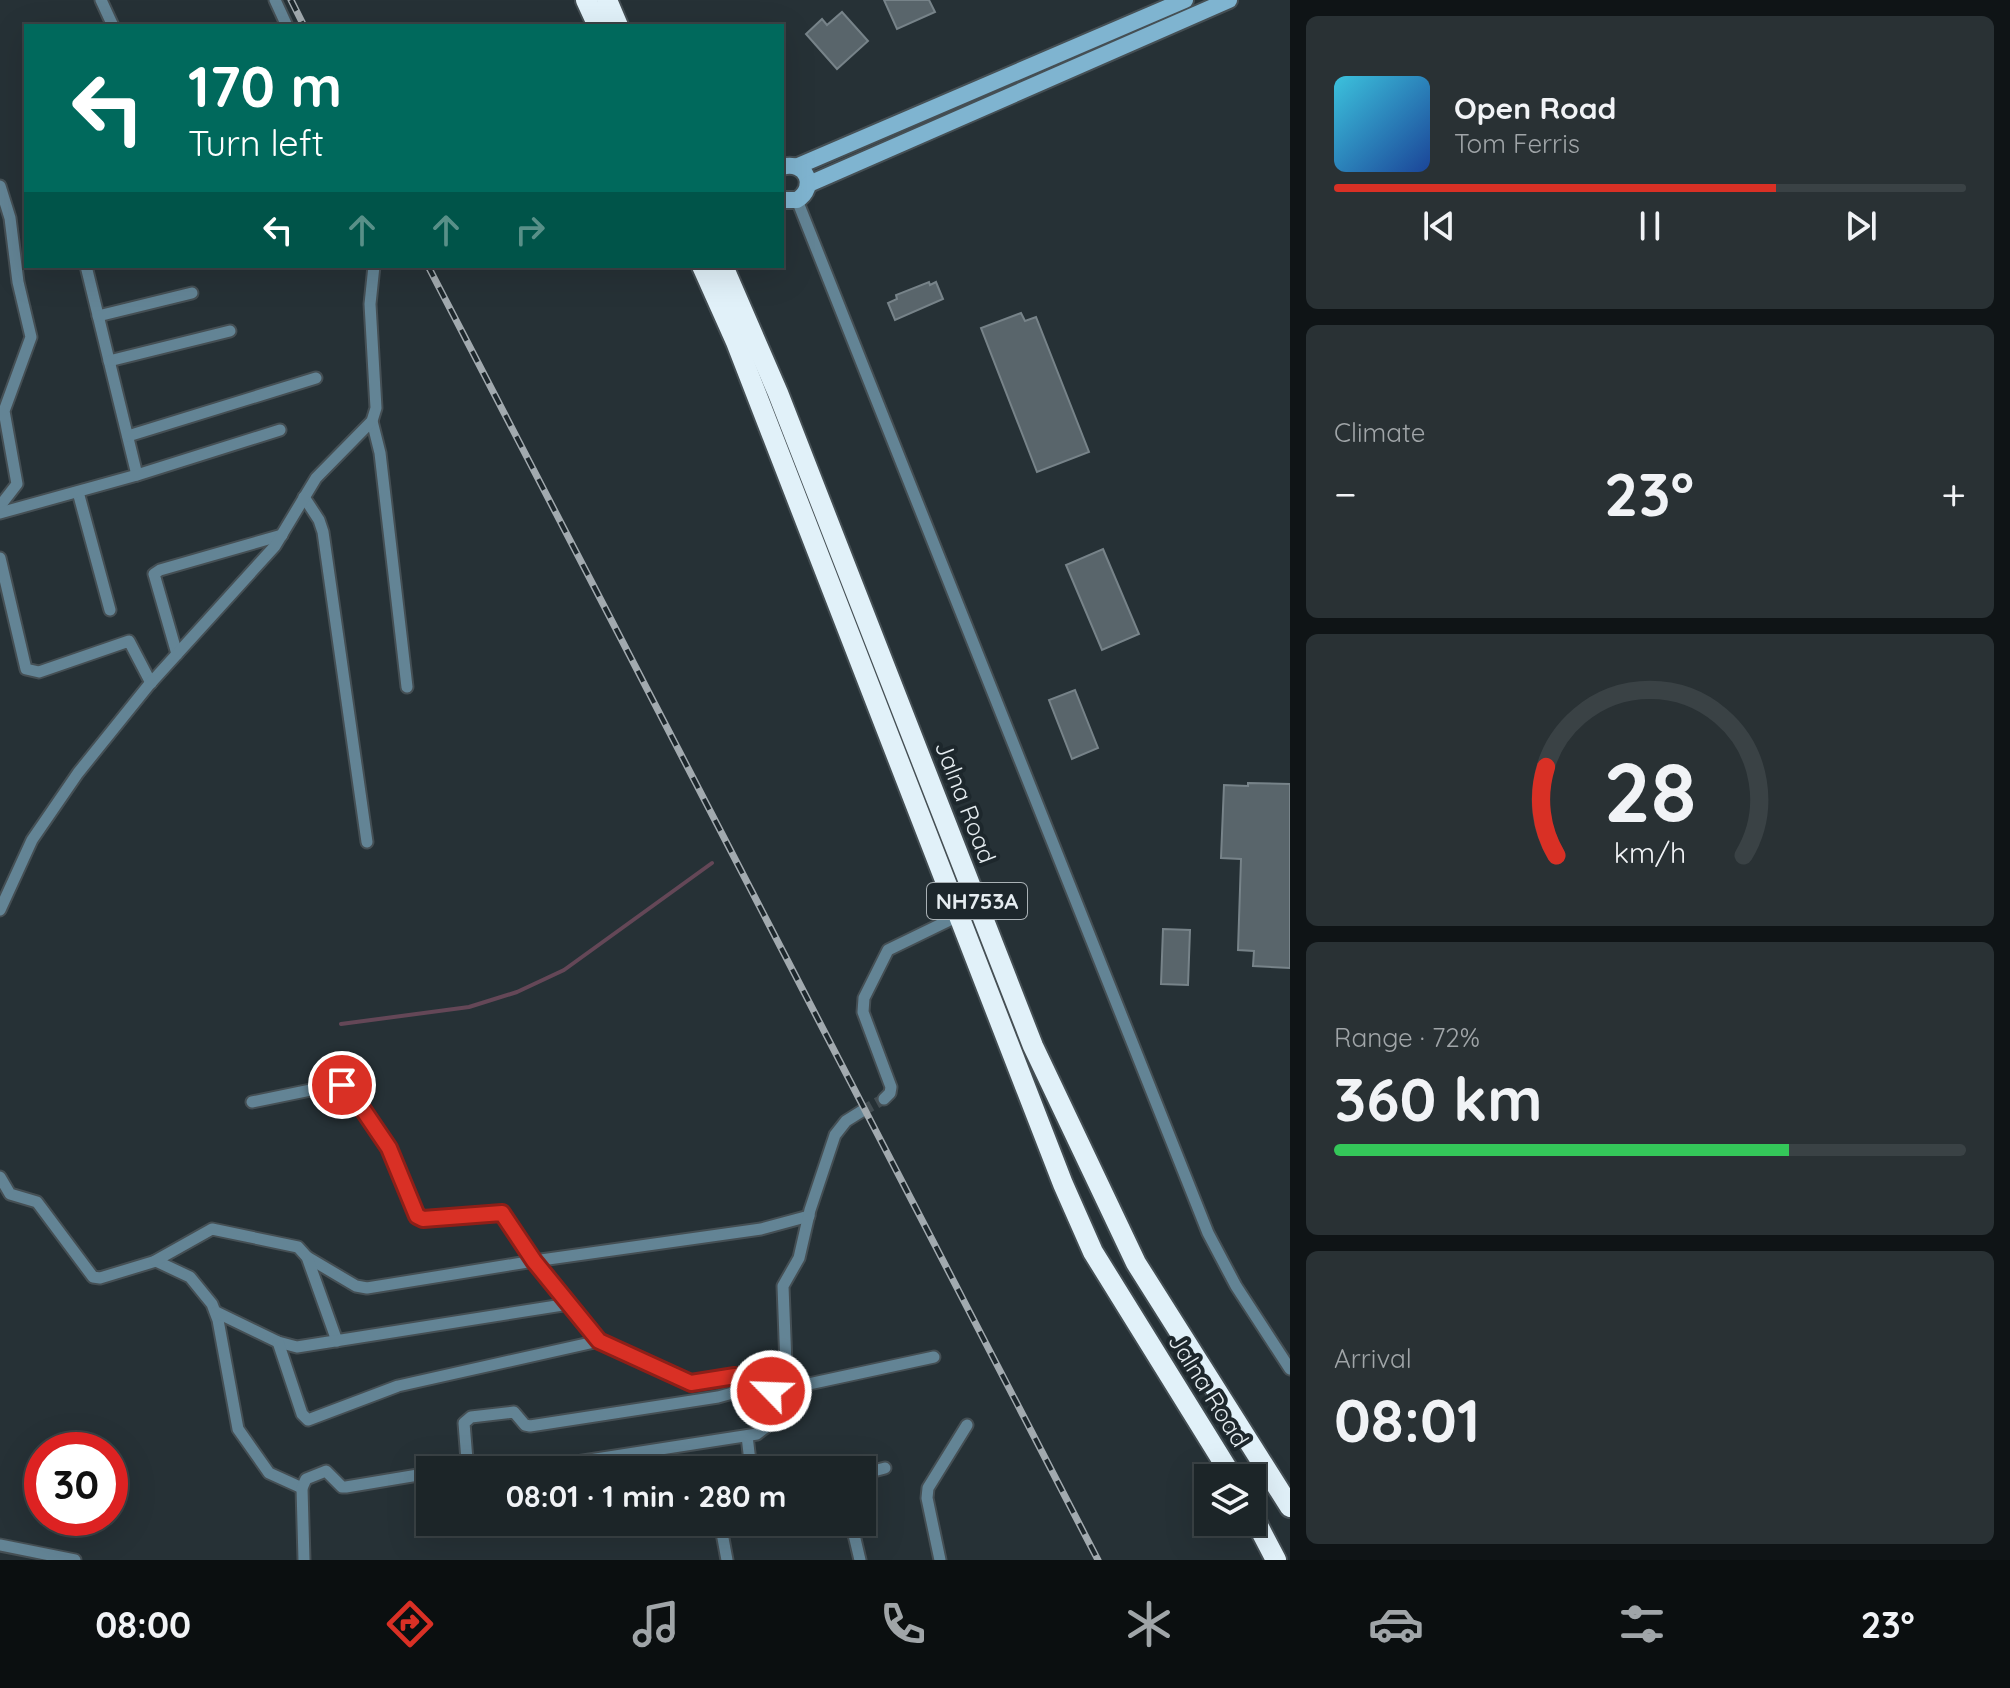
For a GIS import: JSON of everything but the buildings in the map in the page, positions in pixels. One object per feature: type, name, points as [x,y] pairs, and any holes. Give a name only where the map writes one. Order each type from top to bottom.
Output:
[{"type":"highway","points":[[586,0],[597,24]]},
{"type":"highway","points":[[607,0],[617,24]]},
{"type":"highway","name":"Jalna Road","points":[[703,268],[736,342],[1063,1184],[1093,1252],[1224,1464]]},
{"type":"highway","name":"Jalna Road","points":[[724,268],[778,393],[1033,1046],[1136,1263],[1290,1507]]},
{"type":"highway","points":[[1263,1536],[1276,1560]]},
{"type":"street","points":[[101,0],[112,24]]},
{"type":"street","points":[[275,0],[286,24]]},
{"type":"street","points":[[790,167],[1185,0]]},
{"type":"street","points":[[809,184],[1229,0]]},
{"type":"street","points":[[790,167],[808,177],[809,184],[807,191],[786,200],[1208,1233],[1236,1286],[1290,1369]]},
{"type":"street","points":[[0,186],[10,218],[18,282],[31,337],[6,403],[4,419],[4,440],[17,484],[0,506]]},
{"type":"street","points":[[86,268],[137,475]]},
{"type":"street","points":[[0,910],[32,840],[78,773],[151,683],[282,535],[326,464],[372,421],[376,408],[370,304],[374,268]]},
{"type":"street","points":[[98,316],[192,293]]},
{"type":"street","points":[[109,361],[230,331]]},
{"type":"street","points":[[128,436],[316,378]]},
{"type":"street","points":[[372,421],[379,447],[407,687]]},
{"type":"street","points":[[0,513],[137,475],[280,430]]},
{"type":"street","points":[[78,492],[110,610]]},
{"type":"street","points":[[304,497],[323,532],[367,842]]},
{"type":"street","points":[[177,654],[154,578],[156,572],[282,535]]},
{"type":"street","points":[[0,558],[26,669],[39,672],[129,641],[151,683]]},
{"type":"street","points":[[884,1099],[891,1087],[863,1012],[864,998],[888,950],[960,915]]},
{"type":"street","points":[[252,1102],[335,1085],[349,1089],[389,1148],[417,1216],[423,1219],[502,1213],[534,1261],[599,1341],[691,1383],[735,1376],[804,1385],[934,1357]]},
{"type":"street","points":[[467,1456],[464,1423],[471,1417],[514,1412],[525,1425],[530,1426],[718,1397],[771,1381],[786,1365],[783,1286],[799,1258],[835,1135],[846,1121],[862,1111]]},
{"type":"street","points":[[0,1177],[6,1191],[37,1202],[93,1277],[100,1278],[154,1261],[212,1229],[298,1247],[307,1257],[361,1288],[761,1229],[809,1216]]},
{"type":"street","points":[[307,1257],[337,1341]]},
{"type":"street","points":[[154,1261],[190,1277],[216,1312],[238,1429],[269,1473],[302,1488]]},
{"type":"street","points":[[216,1312],[278,1342],[297,1347],[569,1304]]},
{"type":"street","points":[[278,1342],[302,1414],[308,1420],[398,1386],[599,1341]]},
{"type":"street","points":[[616,1456],[757,1434],[766,1427],[771,1381]]},
{"type":"street","points":[[940,1560],[927,1498],[928,1488],[967,1425]]},
{"type":"street","points":[[747,1436],[749,1456]]},
{"type":"street","points":[[876,1470],[885,1468]]},
{"type":"street","points":[[304,1560],[302,1488],[306,1479],[322,1472],[329,1473],[346,1487],[416,1475]]},
{"type":"street","points":[[723,1536],[727,1560]]},
{"type":"street","points":[[854,1536],[860,1560]]},
{"type":"street","points":[[0,1545],[75,1560]]},
{"type":"waterway","points":[[341,1024],[469,1007],[517,992],[564,970],[712,863]]},
{"type":"tunnel","points":[[862,1111],[884,1099]]},
{"type":"railway","points":[[291,0],[303,24]]},
{"type":"railway","points":[[429,268],[1098,1560]]},
{"type":"route","points":[[342,1085],[349,1089],[389,1148],[417,1216],[423,1219],[502,1213],[534,1261],[599,1341],[685,1382],[735,1376],[761,1385],[772,1382],[771,1391]]}]
